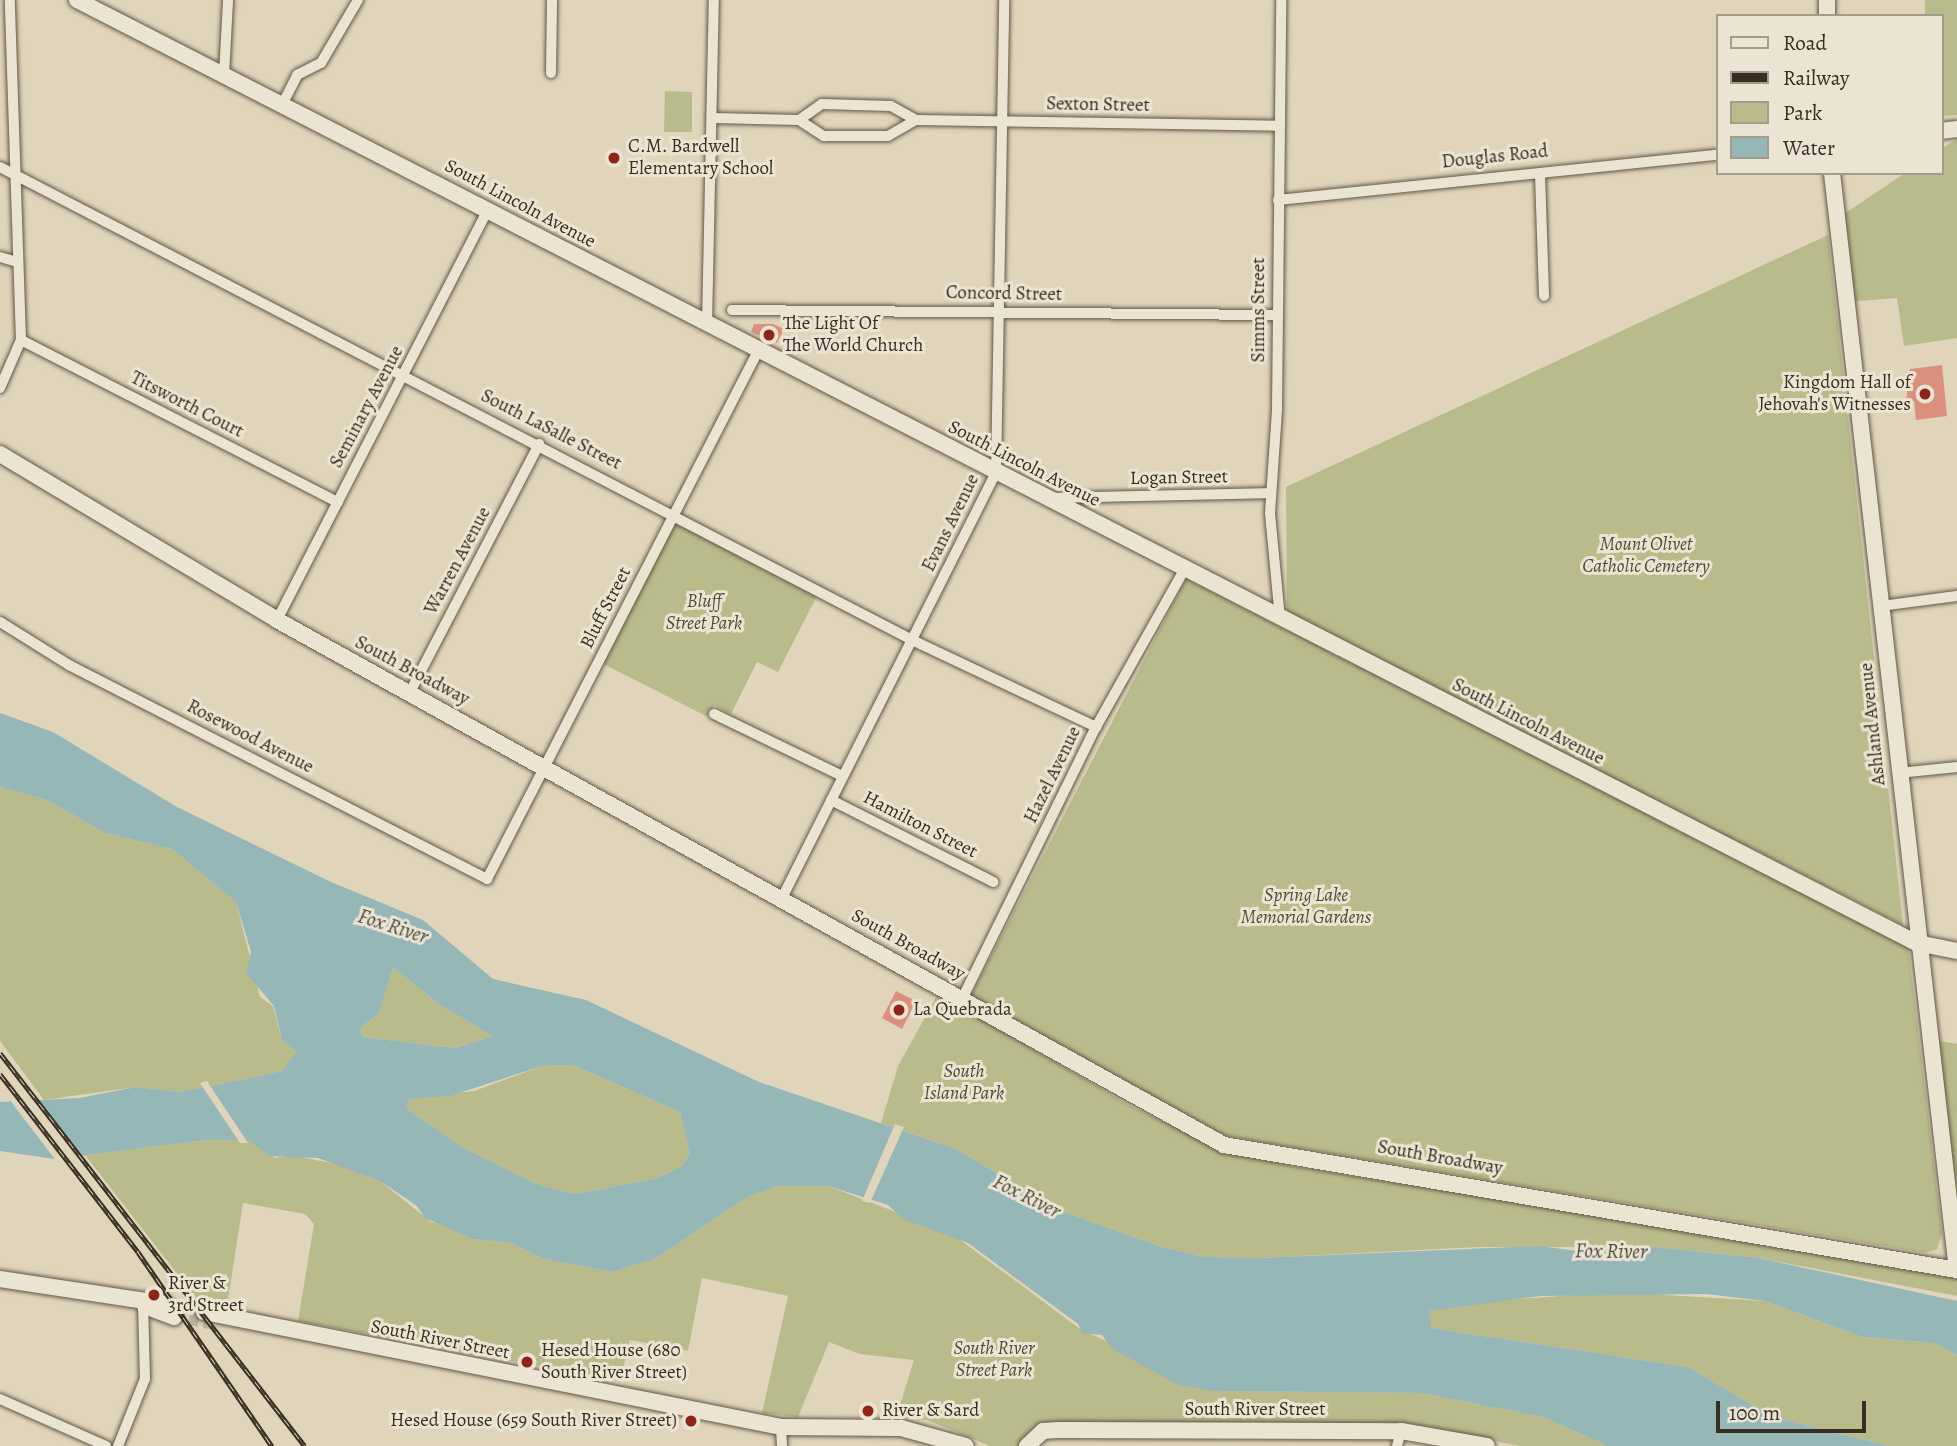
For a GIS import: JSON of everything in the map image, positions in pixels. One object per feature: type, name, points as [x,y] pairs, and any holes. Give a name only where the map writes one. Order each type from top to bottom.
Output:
[{"type":"street","points":[[0,388],[21,340],[12,173],[10,0]]},
{"type":"street","name":"South Lincoln Avenue","points":[[77,0],[757,352],[1917,943],[1957,951]]},
{"type":"street","points":[[224,75],[228,0]]},
{"type":"street","points":[[282,105],[297,75],[321,63],[358,0]]},
{"type":"street","points":[[551,73],[552,0]]},
{"type":"street","points":[[707,325],[714,118],[714,0]]},
{"type":"street","name":"Evans Avenue","points":[[782,898],[996,473],[1005,122],[1004,0]]},
{"type":"street","name":"Simms Street","points":[[1280,620],[1271,493],[1277,315],[1281,0]]},
{"type":"street","name":"Sexton Street","points":[[799,120],[822,104],[891,106],[916,120],[1279,126]]},
{"type":"street","name":"Sexton Street","points":[[714,118],[799,120],[824,136],[888,136],[916,120]]},
{"type":"street","name":"Douglas Road","points":[[1278,200],[1716,155]]},
{"type":"street","name":"South LaSalle Street","points":[[0,167],[674,512],[912,640],[1091,725]]},
{"type":"street","points":[[1540,174],[1544,296]]},
{"type":"street","name":"Ashland Avenue","points":[[1832,175],[1917,943],[1957,1270]]},
{"type":"street","name":"Seminary Avenue","points":[[277,620],[488,211]]},
{"type":"street","points":[[0,257],[17,262]]},
{"type":"street","name":"Concord Street","points":[[732,310],[1277,315]]},
{"type":"street","name":"Titsworth Court","points":[[21,340],[338,502]]},
{"type":"street","name":"Bluff Street","points":[[487,878],[757,352]]},
{"type":"street","name":"Warren Avenue","points":[[409,694],[539,444]]},
{"type":"street","name":"South Broadway","points":[[0,454],[277,620],[409,694],[546,765],[1224,1145],[1957,1270]]},
{"type":"street","name":"Logan Street","points":[[1047,498],[1271,493]]},
{"type":"street","name":"Hazel Avenue","points":[[962,999],[1091,725],[1184,570]]},
{"type":"street","points":[[1881,606],[1957,596]]},
{"type":"street","name":"Rosewood Avenue","points":[[0,622],[69,666],[487,878]]},
{"type":"street","points":[[714,714],[842,776]]},
{"type":"street","points":[[1899,773],[1957,767]]},
{"type":"street","name":"Hamilton Street","points":[[831,800],[993,882]]},
{"type":"street","points":[[0,1279],[169,1311]]},
{"type":"street","points":[[118,1446],[146,1372],[143,1305]]},
{"type":"street","name":"South River Street","points":[[209,1318],[781,1427],[901,1428],[966,1446]]},
{"type":"street","points":[[0,1399],[106,1446]]},
{"type":"street","points":[[781,1427],[782,1446]]},
{"type":"street","name":"South River Street","points":[[1027,1446],[1043,1431],[1059,1430],[1399,1439],[1487,1446]]},
{"type":"green space","points":[[1925,0],[1957,0],[1957,115],[1943,116],[1943,14],[1925,14]]},
{"type":"green space","points":[[665,91],[692,92],[692,132],[664,132]]},
{"type":"green space","points":[[1957,139],[1957,338],[1904,346],[1897,298],[1847,302],[1838,218],[1902,175],[1943,175],[1943,148]]},
{"type":"green space","name":"Mount Olivet Catholic Cemetery","points":[[1828,235],[1903,925],[1287,615],[1286,487]]},
{"type":"green space","name":"Bluff Street Park","points":[[674,512],[820,590],[778,672],[757,662],[731,714],[714,705],[708,717],[599,662]]},
{"type":"green space","name":"Spring Lake Memorial Gardens","points":[[1186,579],[1908,945],[1942,1234],[1937,1249],[1925,1253],[1226,1136],[971,995]]},
{"type":"green space","points":[[0,787],[47,800],[105,833],[172,849],[236,902],[260,997],[273,1006],[282,1040],[297,1052],[295,1061],[282,1071],[181,1092],[136,1087],[44,1100],[0,1041]]},
{"type":"green space","points":[[393,967],[440,1005],[493,1036],[455,1048],[362,1037],[361,1027],[379,1014]]},
{"type":"green space","name":"South Island Park","points":[[938,994],[1136,1109],[1223,1149],[1297,1167],[1822,1251],[1957,1279],[1957,1296],[1759,1258],[1655,1247],[1479,1247],[1258,1258],[1205,1257],[1162,1247],[1064,1212],[954,1148],[881,1123],[898,1066]]},
{"type":"green space","points":[[1928,1039],[1957,1044],[1957,1270]]},
{"type":"green space","points":[[573,1065],[680,1112],[690,1154],[682,1166],[658,1178],[575,1194],[539,1185],[462,1147],[406,1108],[409,1099],[474,1091],[542,1066]]},
{"type":"green space","name":"South River Street Park","points":[[206,1140],[249,1140],[275,1158],[291,1155],[341,1165],[380,1181],[431,1222],[457,1228],[473,1239],[511,1243],[544,1259],[612,1272],[655,1259],[747,1197],[778,1186],[828,1186],[951,1233],[1080,1329],[1214,1391],[1421,1393],[1543,1417],[1608,1446],[1520,1446],[1402,1423],[1132,1422],[1049,1423],[1032,1429],[1019,1446],[990,1446],[927,1420],[896,1418],[914,1360],[860,1354],[829,1342],[798,1417],[762,1413],[788,1296],[702,1278],[688,1351],[630,1340],[620,1381],[298,1321],[314,1224],[305,1214],[243,1203],[227,1306],[196,1298],[85,1155]]},
{"type":"green space","points":[[1616,1292],[1765,1301],[1862,1337],[1934,1343],[1957,1355],[1957,1446],[1889,1446],[1773,1417],[1688,1367],[1431,1328],[1426,1319],[1429,1311],[1480,1302]]},
{"type":"water","name":"Fox River","points":[[0,713],[53,732],[177,807],[331,882],[423,920],[493,979],[586,1000],[759,1082],[954,1148],[1064,1212],[1162,1247],[1205,1257],[1258,1258],[1540,1246],[1577,1251],[1655,1247],[1759,1258],[1957,1301],[1957,1355],[1934,1343],[1862,1337],[1765,1301],[1706,1294],[1541,1296],[1429,1311],[1431,1328],[1688,1367],[1773,1417],[1889,1446],[1608,1446],[1543,1417],[1421,1393],[1214,1391],[1179,1385],[1112,1349],[1102,1335],[1082,1333],[1078,1324],[968,1243],[903,1219],[888,1205],[828,1186],[778,1186],[747,1197],[655,1259],[612,1272],[544,1259],[511,1243],[473,1239],[425,1218],[417,1206],[380,1181],[318,1158],[269,1156],[249,1140],[206,1140],[54,1159],[0,1151],[0,1102],[79,1098],[136,1087],[181,1092],[282,1071],[297,1052],[282,1040],[274,1006],[246,973],[251,952],[236,902],[172,849],[105,833],[47,800],[0,787]],"holes":[[[393,967],[440,1005],[493,1036],[455,1048],[362,1037],[361,1027],[379,1014]],[[573,1065],[680,1112],[690,1154],[682,1166],[658,1178],[575,1194],[539,1185],[462,1147],[406,1108],[409,1099],[450,1096],[542,1066]]]},
{"type":"pier","points":[[207,1081],[248,1143],[240,1143],[200,1083]]},
{"type":"pier","points":[[35,1097],[83,1159],[57,1162],[9,1099]]},
{"type":"pier","points":[[895,1124],[904,1127],[870,1203],[862,1201]]},
{"type":"building","name":"The Light Of The World Church","points":[[754,324],[773,324],[784,329],[777,343],[751,332]]},
{"type":"building","name":"Kingdom Hall of Jehovah's Witnesses","points":[[1942,365],[1947,416],[1916,420],[1914,401],[1906,402],[1910,369]]},
{"type":"building","name":"La Quebrada","points":[[896,991],[916,1001],[902,1029],[882,1018]]},
{"type":"tunnel","points":[[165,1304],[204,1312]]},
{"type":"tunnel","points":[[174,1317],[215,1325]]},
{"type":"railway","points":[[0,1053],[305,1446]]},
{"type":"railway","points":[[0,1074],[138,1252],[272,1446]]},
{"type":"place","name":"C.M. Bardwell Elementary School","points":[[614,158]]},
{"type":"place","name":"The Light Of The World Church","points":[[769,335]]},
{"type":"place","name":"Kingdom Hall of Jehovah's Witnesses","points":[[1925,394]]},
{"type":"place","name":"La Quebrada","points":[[899,1010]]},
{"type":"place","name":"River & 3rd Street","points":[[154,1295]]},
{"type":"place","name":"Hesed House (680 South River Street)","points":[[527,1362]]},
{"type":"place","name":"River & Sard","points":[[868,1411]]},
{"type":"place","name":"Hesed House (659 South River Street)","points":[[691,1421]]}]
